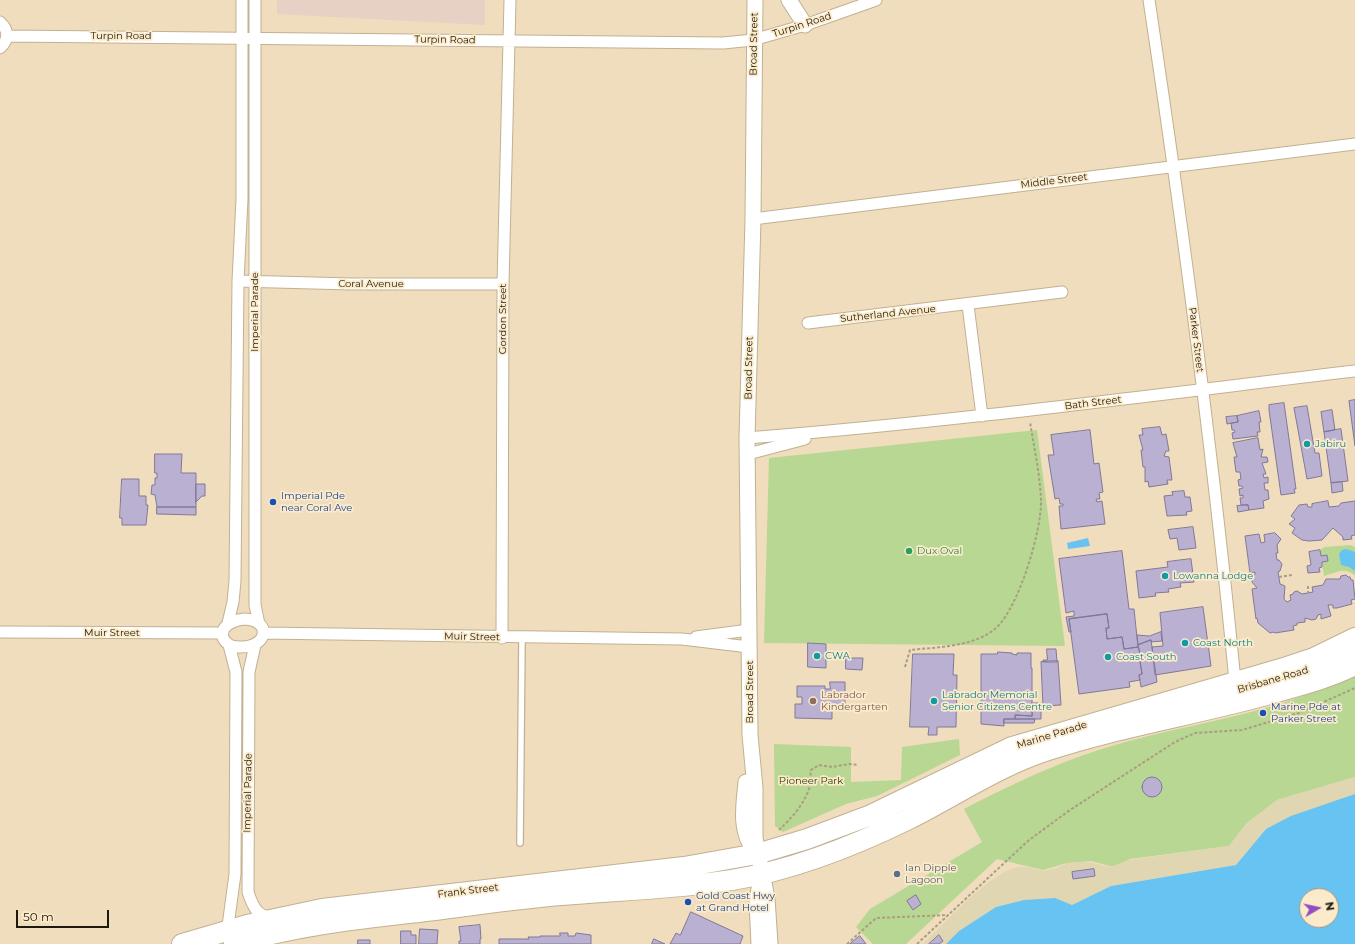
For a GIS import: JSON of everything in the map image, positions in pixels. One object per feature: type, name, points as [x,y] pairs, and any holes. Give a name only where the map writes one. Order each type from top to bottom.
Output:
[{"type":"highway","name":"Marine Parade","points":[[757,854],[806,839],[871,815],[1012,747],[1314,658],[1355,638]]},
{"type":"highway","name":"Marine Parade","points":[[761,875],[843,848],[884,831],[1020,760],[1144,723],[1228,705],[1313,683],[1355,665]]},
{"type":"highway","name":"Frank Street","points":[[226,938],[282,917],[322,909],[684,867],[757,854]]},
{"type":"highway","name":"Frank Street","points":[[182,944],[226,938],[261,939],[369,917],[572,894],[687,887],[761,875]]},
{"type":"street","name":"Imperial Parade","points":[[228,623],[233,602],[235,581],[238,281],[242,177],[242,0]]},
{"type":"street","name":"Imperial Parade","points":[[255,0],[255,605],[261,628]]},
{"type":"street","name":"Gordon Street","points":[[502,638],[503,284],[510,0]]},
{"type":"street","name":"Broad Street","points":[[755,0],[753,219],[747,438],[750,735],[744,797],[744,826],[746,839],[757,854],[761,875]]},
{"type":"street","points":[[789,0],[805,25]]},
{"type":"street","name":"Parker Street","points":[[1149,0],[1174,167],[1202,389],[1235,681]]},
{"type":"street","name":"Turpin Road","points":[[7,36],[242,36],[695,43],[754,40],[805,25],[871,1]]},
{"type":"street","points":[[0,22],[6,28],[7,36],[0,48]]},
{"type":"street","name":"Middle Street","points":[[753,219],[1355,144]]},
{"type":"street","name":"Coral Avenue","points":[[238,281],[351,284],[503,284]]},
{"type":"street","name":"Sutherland Avenue","points":[[808,323],[968,305],[1062,292]]},
{"type":"street","points":[[968,305],[982,416]]},
{"type":"street","name":"Bath Street","points":[[747,438],[831,432],[1028,411],[1355,371]]},
{"type":"street","points":[[237,387],[256,387]]},
{"type":"street","name":"Bath Street","points":[[748,454],[831,432]]},
{"type":"street","points":[[236,620],[253,620],[261,628],[260,641],[255,645],[237,647],[229,645],[224,639],[223,633],[224,627],[228,623],[236,620]]},
{"type":"street","name":"Muir Street","points":[[261,628],[502,638],[682,638],[750,630]]},
{"type":"street","name":"Muir Street","points":[[0,632],[223,633]]},
{"type":"street","name":"Muir Street","points":[[682,638],[749,647]]},
{"type":"street","name":"Imperial Parade","points":[[226,938],[235,874],[236,672],[229,645]]},
{"type":"street","name":"Imperial Parade","points":[[255,645],[249,672],[248,892],[252,906],[259,913],[267,917],[282,917]]},
{"type":"street","name":"Brisbane Road","points":[[1187,696],[1220,694],[1260,684],[1313,668],[1355,649]]},
{"type":"street","points":[[236,764],[248,764]]},
{"type":"street","points":[[760,944],[757,902],[761,875]]},
{"type":"street","points":[[761,875],[767,898],[770,944]]},
{"type":"lane","points":[[520,843],[522,638]]},
{"type":"path","points":[[905,667],[910,650],[946,647],[970,642],[997,627],[1020,591],[1035,539],[1041,501],[1028,411]]},
{"type":"path","points":[[1279,577],[1292,574]]},
{"type":"path","points":[[1308,586],[1308,593]]},
{"type":"path","points":[[917,944],[1029,840],[1070,810],[1175,742],[1195,734],[1242,730],[1299,713],[1355,688]]},
{"type":"path","points":[[778,832],[796,811],[805,797],[811,781],[811,770],[814,766],[821,764],[832,767],[850,764],[858,765]]},
{"type":"path","points":[[847,944],[876,918],[949,915]]},
{"type":"shaded area","points":[[277,0],[485,0],[485,25],[277,14]]},
{"type":"green space","name":"Dux Oval","points":[[1037,430],[1065,646],[764,643],[769,458]]},
{"type":"green space","points":[[1350,545],[1355,547],[1355,576],[1348,571],[1344,571],[1324,576],[1322,562],[1328,561],[1327,555],[1321,556],[1320,550],[1325,547]]},
{"type":"green space","points":[[1355,675],[1355,777],[1277,800],[1247,823],[1229,846],[1130,859],[1114,867],[1091,861],[1067,863],[1043,870],[997,859],[906,944],[873,944],[856,927],[870,909],[982,842],[964,809],[985,798],[1027,778],[1092,752],[1160,733],[1229,718],[1274,706],[1333,685]]},
{"type":"green space","name":"Pioneer Park","points":[[959,739],[960,755],[877,796],[846,804],[783,832],[775,826],[774,744],[851,747],[851,782],[901,780],[902,747]]},
{"type":"sand","points":[[1355,777],[1355,794],[1266,829],[1236,865],[1111,886],[1072,905],[1055,898],[1024,900],[996,907],[959,931],[946,944],[923,944],[982,887],[1008,870],[1026,867],[1045,871],[1077,862],[1094,863],[1110,867],[1129,860],[1229,846],[1247,823],[1277,800]]},
{"type":"water","points":[[1088,538],[1090,546],[1068,549],[1067,543]]},
{"type":"water","points":[[1346,549],[1355,552],[1355,571],[1349,567],[1341,565],[1339,554],[1342,550]]},
{"type":"water","points":[[1355,794],[1355,944],[946,944],[959,931],[996,907],[1024,900],[1055,898],[1072,905],[1111,886],[1236,865],[1266,829],[1291,816]]},
{"type":"building","points":[[1355,400],[1355,446],[1349,401]]},
{"type":"building","points":[[1284,403],[1296,489],[1294,489],[1295,493],[1281,495],[1269,405]]},
{"type":"building","name":"Jabiru","points":[[1307,406],[1315,453],[1319,453],[1322,476],[1307,479],[1294,408]]},
{"type":"building","points":[[1332,410],[1335,430],[1324,432],[1321,412]]},
{"type":"building","points":[[1259,411],[1261,422],[1259,422],[1260,432],[1257,432],[1258,436],[1233,439],[1232,433],[1235,432],[1232,430],[1231,423],[1238,422],[1237,416]]},
{"type":"building","points":[[1237,416],[1238,422],[1227,424],[1226,417]]},
{"type":"building","points":[[1160,427],[1162,435],[1166,434],[1169,451],[1166,451],[1164,456],[1169,457],[1172,480],[1167,480],[1168,484],[1149,487],[1148,481],[1145,482],[1145,467],[1143,467],[1141,450],[1143,450],[1139,435],[1143,435],[1142,429]]},
{"type":"building","points":[[1341,429],[1348,481],[1331,483],[1324,432]]},
{"type":"building","points":[[1090,430],[1094,464],[1099,463],[1103,492],[1099,493],[1100,499],[1096,499],[1097,502],[1102,501],[1105,524],[1061,529],[1059,506],[1063,506],[1063,504],[1060,504],[1059,498],[1055,499],[1048,455],[1054,455],[1051,435]]},
{"type":"building","points":[[1258,438],[1260,450],[1263,449],[1261,457],[1267,457],[1268,462],[1262,463],[1266,474],[1263,474],[1264,478],[1268,477],[1268,483],[1264,483],[1265,490],[1268,490],[1269,499],[1263,501],[1264,508],[1249,510],[1248,505],[1241,505],[1240,498],[1243,498],[1243,495],[1240,496],[1239,489],[1243,488],[1242,486],[1239,486],[1238,480],[1241,479],[1240,472],[1236,472],[1234,457],[1237,457],[1233,443]]},
{"type":"building","points":[[155,454],[182,454],[181,473],[196,473],[196,507],[157,507],[155,495],[151,494],[152,485],[155,485],[155,478],[157,478],[157,473],[155,473]]},
{"type":"building","points":[[122,479],[139,479],[139,496],[146,496],[146,505],[148,505],[146,525],[122,525],[122,518],[120,518]]},
{"type":"building","points":[[1342,482],[1343,491],[1332,493],[1331,483]]},
{"type":"building","points":[[196,484],[205,484],[205,496],[202,496],[196,502]]},
{"type":"building","points":[[1184,491],[1185,497],[1190,497],[1192,511],[1186,512],[1187,515],[1167,516],[1164,496],[1173,495],[1172,492]]},
{"type":"building","points":[[1328,501],[1329,507],[1339,506],[1341,503],[1355,501],[1355,535],[1351,536],[1352,539],[1343,540],[1343,537],[1333,528],[1322,540],[1302,540],[1292,533],[1295,528],[1289,524],[1295,519],[1291,516],[1299,505],[1307,504],[1308,507],[1312,507],[1312,504]]},
{"type":"building","points":[[1248,505],[1249,510],[1238,512],[1237,506]]},
{"type":"building","points":[[157,507],[196,507],[196,515],[157,514]]},
{"type":"building","points":[[1193,527],[1196,548],[1179,550],[1177,538],[1170,539],[1168,530]]},
{"type":"building","points":[[1275,533],[1281,539],[1277,545],[1278,553],[1276,553],[1277,560],[1279,560],[1282,564],[1280,571],[1278,572],[1280,584],[1285,586],[1284,599],[1287,602],[1291,600],[1290,595],[1294,592],[1297,591],[1302,594],[1313,592],[1312,587],[1323,585],[1326,579],[1340,579],[1341,576],[1346,575],[1353,580],[1355,599],[1351,600],[1352,604],[1337,608],[1333,608],[1333,605],[1328,605],[1331,616],[1321,619],[1321,614],[1318,615],[1316,619],[1312,620],[1305,618],[1305,622],[1297,623],[1297,625],[1293,626],[1294,630],[1270,633],[1258,623],[1257,618],[1256,619],[1252,589],[1257,588],[1252,582],[1255,572],[1250,573],[1245,536],[1259,534],[1261,543],[1265,542],[1264,535]]},
{"type":"building","points":[[1320,550],[1321,556],[1327,555],[1328,561],[1322,562],[1322,567],[1319,568],[1320,572],[1308,573],[1307,566],[1311,565],[1309,552]]},
{"type":"building","points":[[1122,551],[1129,609],[1134,609],[1138,647],[1124,649],[1122,637],[1107,639],[1106,628],[1109,628],[1107,614],[1069,619],[1071,632],[1069,632],[1066,617],[1074,616],[1074,611],[1066,613],[1059,559]]},
{"type":"building","name":"Lowanna Lodge","points":[[1191,559],[1194,582],[1180,583],[1181,587],[1168,589],[1169,592],[1155,593],[1156,596],[1139,598],[1136,571],[1168,567],[1167,562]]},
{"type":"building","name":"Coast North","points":[[1203,607],[1211,666],[1155,675],[1152,647],[1163,646],[1160,613]]},
{"type":"building","name":"Coast South","points":[[1107,614],[1109,628],[1106,628],[1107,639],[1122,637],[1124,649],[1138,647],[1142,661],[1140,661],[1142,674],[1139,675],[1140,680],[1129,682],[1130,687],[1079,694],[1069,619]]},
{"type":"building","points":[[1161,632],[1162,641],[1151,642],[1151,640],[1138,645],[1137,635],[1149,636]]},
{"type":"building","points":[[1151,640],[1157,682],[1141,687],[1139,675],[1142,674],[1140,661],[1142,661],[1138,645]]},
{"type":"building","name":"CWA","points":[[808,643],[826,644],[826,668],[808,667]]},
{"type":"building","points":[[1047,649],[1056,649],[1057,662],[1043,662],[1043,660],[1047,660]]},
{"type":"building","points":[[998,652],[1017,655],[1017,653],[1031,653],[1032,716],[1015,715],[1015,719],[1004,719],[1004,726],[981,724],[981,654],[997,654]]},
{"type":"building","name":"Labrador Memorial Senior Citizens Centre","points":[[913,654],[954,654],[953,675],[957,675],[956,727],[937,727],[937,735],[928,735],[929,727],[910,727]]},
{"type":"building","points":[[846,658],[863,658],[862,670],[846,669]]},
{"type":"building","points":[[1058,661],[1061,705],[1043,706],[1041,662]]},
{"type":"building","points":[[830,682],[845,682],[845,709],[832,709],[832,719],[795,718],[795,704],[802,704],[802,697],[797,697],[797,686],[825,686],[825,689],[830,689]]},
{"type":"building","points":[[1032,703],[1041,703],[1041,719],[1015,719],[1015,715],[1032,716]]},
{"type":"building","points":[[1004,719],[1035,719],[1034,723],[1004,723]]},
{"type":"building","points":[[1152,777],[1159,780],[1162,787],[1159,794],[1152,797],[1145,794],[1142,787],[1145,780]]},
{"type":"building","points":[[1094,869],[1095,876],[1073,879],[1072,872]]},
{"type":"building","points":[[916,895],[921,904],[913,910],[907,901]]},
{"type":"building","points":[[691,912],[743,936],[740,944],[670,944],[676,933],[680,935]]},
{"type":"building","points":[[480,925],[480,944],[459,944],[459,941],[461,941],[459,927]]},
{"type":"building","points":[[420,929],[438,930],[437,944],[419,944]]},
{"type":"building","points":[[401,931],[411,931],[411,935],[416,935],[416,944],[401,944]]},
{"type":"building","points":[[560,933],[568,933],[568,936],[575,936],[576,933],[591,935],[591,944],[499,944],[499,939],[529,939],[528,937],[560,936]]},
{"type":"building","points":[[939,935],[943,941],[939,944],[929,944]]},
{"type":"building","points":[[860,936],[866,944],[850,944]]},
{"type":"building","points":[[654,939],[665,944],[652,944]]},
{"type":"building","points":[[358,940],[370,940],[370,944],[358,944]]},
{"type":"place","name":"Jabiru","points":[[1307,444]]},
{"type":"place","name":"Imperial Pde near Coral Ave","points":[[273,502]]},
{"type":"place","name":"Dux Oval","points":[[909,551]]},
{"type":"place","name":"Lowanna Lodge","points":[[1165,576]]},
{"type":"place","name":"Coast North","points":[[1185,643]]},
{"type":"place","name":"CWA","points":[[817,656]]},
{"type":"place","name":"Coast South","points":[[1108,657]]},
{"type":"place","name":"Labrador Kindergarten","points":[[813,701]]},
{"type":"place","name":"Labrador Memorial Senior Citizens Centre","points":[[934,701]]},
{"type":"place","name":"Marine Pde at Parker Street","points":[[1263,713]]},
{"type":"place","name":"Ian Dipple Lagoon","points":[[897,874]]},
{"type":"place","name":"Gold Coast Hwy at Grand Hotel","points":[[688,902]]}]
